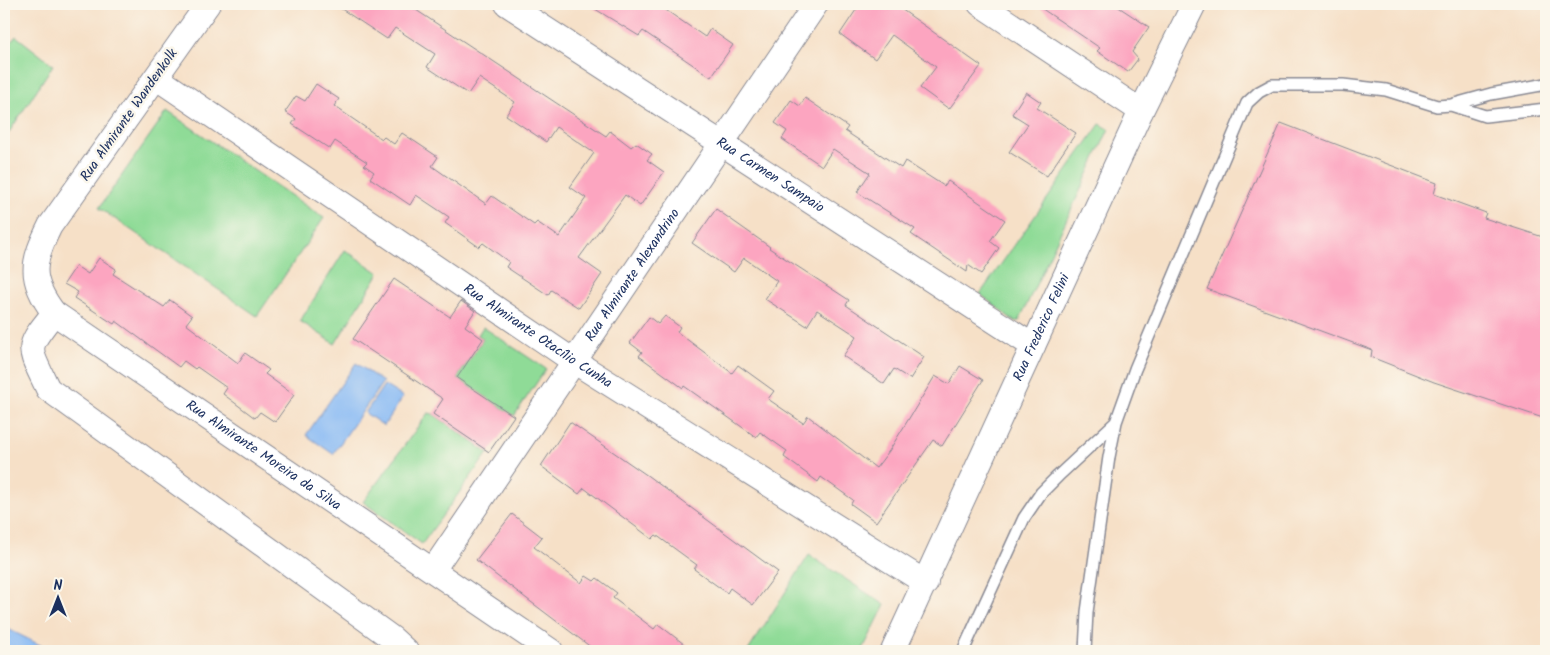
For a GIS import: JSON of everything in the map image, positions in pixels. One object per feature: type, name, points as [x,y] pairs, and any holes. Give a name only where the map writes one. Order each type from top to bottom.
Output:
[{"type":"street","name":"Rua Almirante Wandenkolk","points":[[50,226],[208,4]]},
{"type":"street","name":"Rua Carmen Sampaio","points":[[507,4],[721,145],[1033,346]]},
{"type":"street","name":"Rua Almirante Alexandrino","points":[[432,570],[575,362],[816,4]]},
{"type":"street","points":[[980,4],[1141,111]]},
{"type":"street","name":"Rua Frederico Felini","points":[[893,651],[926,583],[1141,111],[1194,4]]},
{"type":"street","name":"Rua Almirante Otacílio Cunha","points":[[157,78],[575,362],[926,583]]},
{"type":"street","name":"Rua Almirante Moreira da Silva","points":[[50,226],[39,248],[34,266],[41,296],[54,313],[551,651]]},
{"type":"street","points":[[54,313],[33,338],[31,353],[48,389],[386,634],[406,651]]},
{"type":"lane","points":[[1085,651],[1087,612],[1109,457],[1116,422],[1135,368],[1247,103],[1259,92],[1272,85],[1342,85],[1386,90],[1437,106],[1451,105],[1490,94],[1546,84]]},
{"type":"lane","points":[[1451,105],[1485,116],[1546,109]]},
{"type":"lane","points":[[963,651],[1024,518],[1042,493],[1058,476],[1116,422]]},
{"type":"green space","points":[[16,36],[53,65],[4,140],[4,50]]},
{"type":"green space","points":[[167,111],[324,218],[257,316],[99,208]]},
{"type":"green space","points":[[1100,124],[1109,129],[1019,321],[1014,321],[980,294]]},
{"type":"green space","points":[[345,250],[379,273],[335,344],[300,321]]},
{"type":"green space","points":[[483,327],[546,369],[514,416],[457,378],[483,339],[478,335]]},
{"type":"green space","points":[[428,413],[433,414],[488,453],[422,544],[363,502]]},
{"type":"green space","points":[[809,555],[885,605],[862,651],[748,651]]},
{"type":"water","points":[[356,363],[383,382],[333,454],[306,435]]},
{"type":"water","points":[[384,385],[403,397],[384,426],[365,413]]},
{"type":"water","points":[[4,627],[52,651],[4,651]]},
{"type":"building","points":[[334,4],[407,4],[606,136],[610,131],[631,147],[636,143],[652,154],[647,160],[664,172],[640,206],[625,195],[579,258],[602,274],[579,308],[551,290],[548,295],[506,267],[509,262],[483,243],[479,247],[445,223],[449,217],[416,195],[410,205],[370,178],[374,172],[364,165],[367,162],[335,141],[330,149],[292,124],[296,119],[285,112],[296,96],[305,101],[316,84],[339,99],[334,106],[382,139],[384,137],[394,144],[402,133],[438,157],[432,166],[486,204],[492,196],[534,225],[537,222],[559,237],[586,198],[570,187],[594,153],[556,127],[546,142],[506,115],[515,102],[479,78],[468,94],[427,67],[435,54],[395,28],[387,39]]},
{"type":"building","points":[[587,4],[657,4],[705,37],[710,29],[733,45],[711,77],[643,31],[639,36]]},
{"type":"building","points":[[860,4],[894,4],[981,66],[949,109],[920,88],[936,67],[892,35],[875,59],[840,34]]},
{"type":"building","points":[[1035,4],[1114,4],[1149,27],[1132,52],[1138,59],[1128,72],[1097,51],[1100,48]]},
{"type":"building","points":[[1026,92],[1041,102],[1037,108],[1076,133],[1047,176],[1009,152],[1028,124],[1012,114]]},
{"type":"building","points":[[805,98],[848,127],[845,131],[901,168],[905,161],[944,186],[948,181],[1005,220],[990,241],[999,248],[981,274],[968,265],[967,272],[911,234],[915,229],[857,192],[870,173],[833,149],[822,166],[782,139],[787,131],[775,123],[791,100],[800,106]]},
{"type":"building","points":[[1281,123],[1437,183],[1434,194],[1486,213],[1484,218],[1546,238],[1546,419],[1434,382],[1371,357],[1372,350],[1207,289]]},
{"type":"building","points":[[716,209],[769,248],[849,300],[846,305],[924,357],[910,379],[894,369],[884,384],[843,356],[857,336],[817,310],[807,326],[765,299],[777,281],[744,258],[734,272],[692,243]]},
{"type":"building","points":[[99,258],[116,269],[113,274],[164,307],[170,300],[192,316],[186,324],[238,363],[245,353],[269,370],[265,374],[294,395],[275,422],[260,412],[255,418],[223,394],[227,388],[197,367],[195,369],[184,361],[179,367],[116,321],[114,324],[74,298],[78,292],[64,284],[76,266],[88,274]]},
{"type":"building","points":[[394,279],[450,317],[461,301],[475,311],[465,326],[483,339],[457,378],[514,416],[489,452],[433,414],[443,399],[353,339]]},
{"type":"building","points":[[665,316],[680,327],[677,332],[732,373],[738,365],[774,391],[768,399],[803,423],[808,416],[876,468],[889,451],[935,376],[949,384],[960,366],[983,380],[942,446],[933,440],[876,522],[851,504],[853,500],[821,477],[818,482],[784,457],[787,451],[760,432],[756,437],[639,356],[642,352],[630,343],[649,317],[658,324]]},
{"type":"building","points":[[570,422],[648,476],[778,572],[753,605],[730,588],[727,593],[694,569],[697,565],[656,535],[652,539],[584,488],[579,494],[541,466]]},
{"type":"building","points":[[512,514],[542,537],[534,547],[581,583],[586,576],[594,581],[597,578],[617,593],[613,598],[654,629],[658,624],[693,651],[596,651],[531,602],[476,560]]}]
